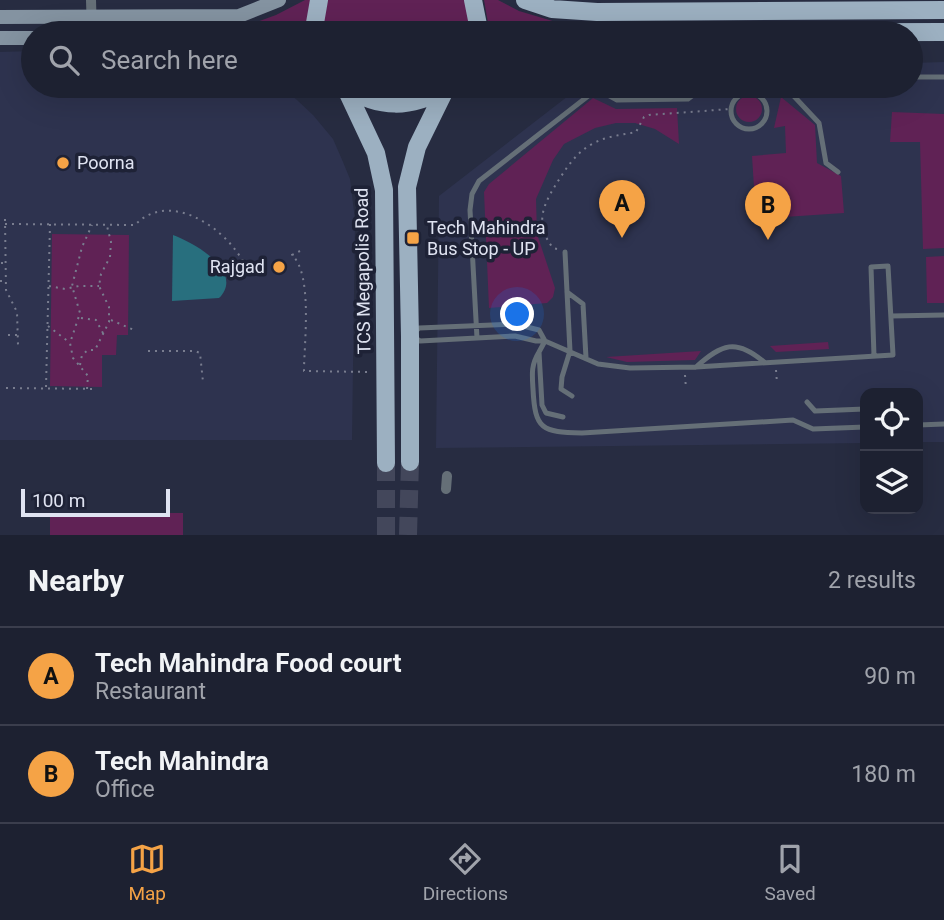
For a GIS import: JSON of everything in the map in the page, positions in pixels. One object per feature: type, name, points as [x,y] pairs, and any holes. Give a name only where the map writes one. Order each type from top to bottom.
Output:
[{"type":"main road","points":[[315,21],[319,0]]},
{"type":"main road","points":[[473,0],[477,21]]},
{"type":"main road","points":[[525,0],[552,9],[597,12],[944,10]]},
{"type":"main road","points":[[923,32],[944,32]]},
{"type":"main road","name":"TCS Megapolis Road","points":[[350,98],[376,153],[384,190],[386,463]]},
{"type":"main road","points":[[365,98],[377,103],[395,105],[428,98]]},
{"type":"main road","points":[[410,462],[407,187],[416,147],[441,98]]},
{"type":"street","points":[[91,0],[92,21]]},
{"type":"street","points":[[0,17],[239,16],[279,0]]},
{"type":"street","points":[[0,38],[21,38]]},
{"type":"street","points":[[446,489],[447,477]]},
{"type":"lane","points":[[923,77],[944,77]]},
{"type":"lane","points":[[477,338],[470,209],[472,194],[479,181],[586,98]]},
{"type":"lane","points":[[614,98],[689,98]]},
{"type":"lane","points":[[737,98],[730,109],[732,119],[739,127],[755,128],[766,118],[767,107],[762,98]]},
{"type":"lane","points":[[796,98],[819,123],[826,163],[838,172]]},
{"type":"lane","points":[[565,252],[570,351],[561,389],[572,396]]},
{"type":"lane","points":[[860,427],[813,429],[793,420],[582,433],[558,432],[547,429],[534,414],[532,363],[545,341],[540,330],[515,324],[476,325],[419,328],[410,336],[421,341],[515,336],[545,341],[598,364],[630,368],[695,367],[893,355],[888,266],[871,267],[874,356]]},
{"type":"lane","points":[[566,292],[583,304],[586,358]]},
{"type":"lane","points":[[891,316],[944,315]]},
{"type":"lane","points":[[695,367],[713,352],[725,347],[739,346],[751,351],[764,362]]},
{"type":"lane","points":[[540,352],[542,405],[546,413],[563,417]]},
{"type":"lane","points":[[385,379],[410,387]]},
{"type":"lane","points":[[807,402],[815,411],[860,409]]},
{"type":"lane","points":[[923,425],[944,425]]},
{"type":"path","points":[[565,252],[553,248],[548,242],[543,232],[542,220],[545,201],[579,153],[593,143],[609,137],[636,132],[644,117],[649,115],[730,109]]},
{"type":"path","points":[[5,225],[135,225],[152,212],[167,211],[189,215],[218,230],[234,246],[242,260],[261,264]]},
{"type":"path","points":[[2,264],[5,219]]},
{"type":"path","points":[[46,387],[50,224]]},
{"type":"path","points":[[87,389],[88,376],[73,358],[70,342],[80,313],[72,288],[82,247],[92,225]]},
{"type":"path","points":[[80,366],[82,355],[88,350],[95,350],[110,319],[109,307],[99,286],[101,274],[110,257],[111,242],[107,225]]},
{"type":"path","points":[[0,239],[5,239]]},
{"type":"path","points":[[300,251],[292,255],[296,258],[304,289],[304,371],[385,379]]},
{"type":"path","points":[[2,259],[6,293],[18,312],[18,345]]},
{"type":"path","points":[[1,280],[1,286]]},
{"type":"path","points":[[48,286],[99,286]]},
{"type":"path","points":[[0,292],[6,293]]},
{"type":"path","points":[[79,318],[96,320],[104,335]]},
{"type":"path","points":[[110,319],[134,330]]},
{"type":"path","points":[[47,325],[70,342]]},
{"type":"path","points":[[8,335],[18,335]]},
{"type":"path","points":[[148,351],[200,353],[203,382]]},
{"type":"path","points":[[776,362],[777,383]]},
{"type":"path","points":[[685,367],[686,389]]},
{"type":"path","points":[[6,388],[97,389]]},
{"type":"shaded area","points":[[305,0],[312,0],[309,21],[259,21]]},
{"type":"shaded area","points":[[328,0],[465,0],[468,21],[323,21]]},
{"type":"shaded area","points":[[484,0],[498,0],[519,11],[553,21],[488,21]]},
{"type":"shaded area","points":[[21,51],[21,98],[295,98],[313,115],[333,139],[350,179],[355,220],[352,440],[0,440],[0,52]]},
{"type":"shaded area","points":[[944,62],[944,442],[923,442],[923,388],[860,388],[860,443],[436,448],[439,196],[566,98],[923,98],[923,63]]},
{"type":"shaded area","points":[[593,98],[616,109],[677,108],[679,144],[655,129],[635,123],[616,123],[595,128],[564,144],[553,160],[536,199],[537,234],[555,288],[553,297],[547,303],[489,308],[484,192],[489,184]]},
{"type":"shaded area","points":[[743,98],[755,98],[761,104],[761,114],[754,121],[744,121],[737,114],[737,104]]},
{"type":"shaded area","points":[[781,98],[815,125],[817,163],[841,176],[844,213],[756,219],[752,156],[786,153],[785,126],[774,128]]},
{"type":"shaded area","points":[[892,112],[944,114],[944,248],[923,249],[920,142],[890,142]]},
{"type":"shaded area","points":[[52,234],[129,235],[128,335],[117,335],[116,355],[102,355],[102,387],[50,386]]},
{"type":"shaded area","points":[[173,235],[204,252],[222,269],[226,278],[225,288],[219,298],[172,301]]},
{"type":"shaded area","points":[[944,256],[944,303],[927,303],[926,257]]},
{"type":"shaded area","points":[[828,342],[829,349],[776,352],[770,346]]},
{"type":"shaded area","points":[[701,351],[695,360],[627,362],[606,357]]},
{"type":"shaded area","points":[[50,513],[183,513],[183,535],[50,535]]},
{"type":"tunnel","points":[[408,535],[410,462]]},
{"type":"tunnel","points":[[386,463],[386,535]]},
{"type":"place","name":"Poorna","points":[[63,163]]},
{"type":"place","name":"Tech Mahindra Bus Stop - UP","points":[[413,238]]},
{"type":"place","name":"Tech Mahindra Food court","points":[[622,238]]},
{"type":"place","name":"Tech Mahindra","points":[[768,240]]},
{"type":"place","name":"Rajgad","points":[[279,267]]}]
